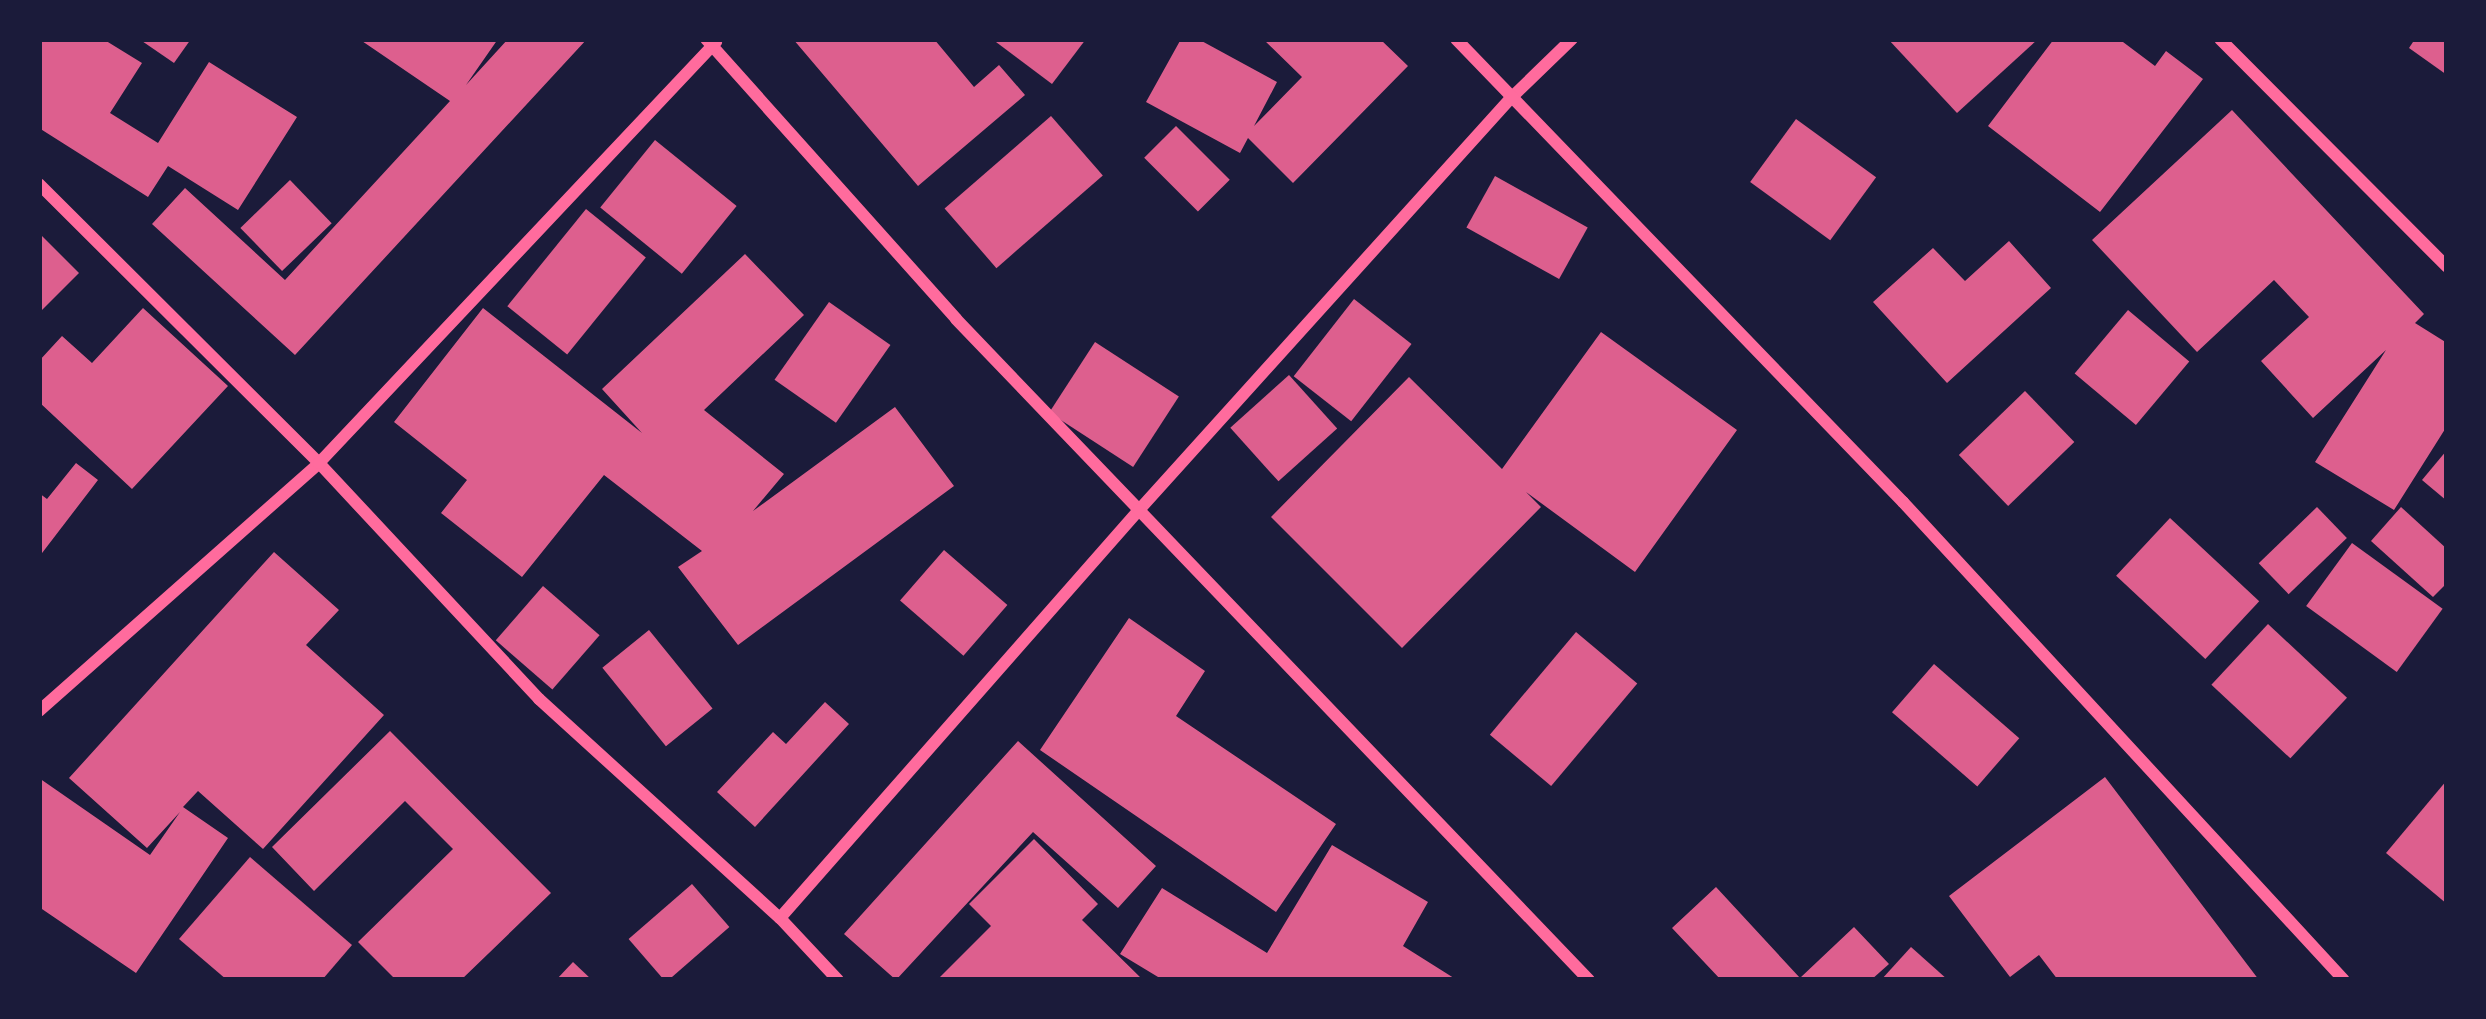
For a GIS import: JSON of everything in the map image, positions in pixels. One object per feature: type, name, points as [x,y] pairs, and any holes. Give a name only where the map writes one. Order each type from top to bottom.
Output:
[{"type":"street","points":[[1456,39],[1903,502],[2344,980]]},
{"type":"street","points":[[780,918],[1139,510],[1510,99],[1572,39]]},
{"type":"street","points":[[2220,39],[2447,267]]},
{"type":"street","points":[[39,711],[319,463],[712,41],[956,319],[1589,980]]},
{"type":"street","points":[[39,184],[319,463],[539,700],[780,918],[838,980]]},
{"type":"building","points":[[39,39],[103,39],[142,63],[110,113],[158,143],[209,62],[297,117],[238,210],[168,166],[148,197],[39,128]]},
{"type":"building","points":[[139,39],[191,39],[174,63]]},
{"type":"building","points":[[359,39],[498,39],[466,85],[508,39],[587,39],[295,355],[152,224],[185,188],[285,280],[450,101]]},
{"type":"building","points":[[793,39],[934,39],[974,87],[999,65],[1025,95],[918,186]]},
{"type":"building","points":[[992,39],[1086,39],[1052,84]]},
{"type":"building","points":[[1181,39],[1198,39],[1277,82],[1254,126],[1302,77],[1263,39],[1380,39],[1408,66],[1293,183],[1248,138],[1240,153],[1146,102]]},
{"type":"building","points":[[1888,39],[2038,39],[1957,113]]},
{"type":"building","points":[[2054,39],[2119,39],[2155,66],[2166,51],[2203,79],[2100,212],[1988,126]]},
{"type":"building","points":[[2415,39],[2447,39],[2447,75],[2409,48]]},
{"type":"building","points":[[2232,110],[2424,314],[2415,323],[2447,343],[2447,426],[2394,510],[2315,462],[2386,350],[2313,418],[2261,361],[2309,317],[2274,280],[2197,352],[2092,240]]},
{"type":"building","points":[[1051,116],[1103,176],[996,268],[945,209]]},
{"type":"building","points":[[1796,119],[1876,177],[1830,240],[1750,182]]},
{"type":"building","points":[[1176,126],[1230,180],[1198,212],[1144,158]]},
{"type":"building","points":[[655,140],[737,206],[682,274],[600,208]]},
{"type":"building","points":[[1495,176],[1588,227],[1559,279],[1466,228]]},
{"type":"building","points":[[290,180],[332,223],[282,271],[240,228]]},
{"type":"building","points":[[586,209],[646,257],[567,355],[507,306]]},
{"type":"building","points":[[39,233],[79,273],[39,313]]},
{"type":"building","points":[[2009,241],[2051,288],[1947,383],[1873,302],[1933,248],[1965,281]]},
{"type":"building","points":[[745,254],[804,315],[704,410],[784,474],[753,511],[895,407],[954,486],[738,645],[678,567],[702,551],[604,475],[522,577],[441,513],[467,480],[394,422],[483,308],[642,433],[602,389]]},
{"type":"building","points":[[1354,299],[1412,344],[1351,421],[1294,376]]},
{"type":"building","points":[[829,302],[890,345],[836,423],[775,380]]},
{"type":"building","points":[[143,308],[228,386],[132,489],[39,402],[39,361],[62,336],[92,363]]},
{"type":"building","points":[[2128,310],[2189,361],[2136,425],[2075,374]]},
{"type":"building","points":[[1601,332],[1737,430],[1635,572],[1526,492],[1541,507],[1402,648],[1271,517],[1409,377],[1502,469]]},
{"type":"building","points":[[1095,342],[1179,396],[1133,467],[1049,412]]},
{"type":"building","points":[[1289,375],[1337,429],[1278,481],[1230,428]]},
{"type":"building","points":[[2025,391],[2074,442],[2008,506],[1959,455]]},
{"type":"building","points":[[2447,450],[2447,501],[2422,480]]},
{"type":"building","points":[[76,463],[98,480],[39,557],[39,493],[47,499]]},
{"type":"building","points":[[2317,507],[2347,538],[2289,594],[2259,563]]},
{"type":"building","points":[[2401,507],[2447,549],[2447,583],[2433,597],[2371,541]]},
{"type":"building","points":[[2170,518],[2259,601],[2205,659],[2116,576]]},
{"type":"building","points":[[2352,543],[2443,609],[2397,672],[2306,606]]},
{"type":"building","points":[[944,550],[1007,605],[963,656],[900,601]]},
{"type":"building","points":[[274,552],[339,610],[306,645],[384,715],[263,849],[198,791],[183,807],[228,838],[136,973],[39,907],[39,778],[150,855],[180,812],[147,848],[69,778]]},
{"type":"building","points":[[543,586],[600,635],[552,690],[496,640]]},
{"type":"building","points":[[1129,618],[1205,671],[1176,716],[1336,824],[1276,912],[1040,750]]},
{"type":"building","points":[[2268,624],[2347,698],[2290,758],[2211,685]]},
{"type":"building","points":[[649,630],[713,708],[666,746],[602,668]]},
{"type":"building","points":[[1576,632],[1637,683],[1551,786],[1490,735]]},
{"type":"building","points":[[1934,664],[2019,738],[1977,786],[1892,712]]},
{"type":"building","points":[[825,702],[849,724],[755,827],[717,792],[773,732],[786,744]]},
{"type":"building","points":[[390,731],[551,893],[461,980],[396,980],[358,942],[453,849],[405,801],[314,891],[272,847]]},
{"type":"building","points":[[1018,741],[1156,866],[1118,908],[1033,832],[896,980],[844,934]]},
{"type":"building","points":[[2105,777],[2259,980],[2058,980],[2039,955],[2010,977],[1949,896]]},
{"type":"building","points":[[2447,780],[2447,904],[2386,853]]},
{"type":"building","points":[[1034,839],[1098,904],[1082,920],[1143,980],[937,980],[991,926],[969,904]]},
{"type":"building","points":[[1332,845],[1428,902],[1403,946],[1457,980],[1163,980],[1120,954],[1162,888],[1267,953]]},
{"type":"building","points":[[250,857],[352,945],[322,980],[227,980],[179,939]]},
{"type":"building","points":[[692,884],[729,927],[668,980],[629,939]]},
{"type":"building","points":[[1716,887],[1800,978],[1854,927],[1889,964],[1871,980],[1721,980],[1672,928]]},
{"type":"building","points":[[1911,947],[1948,980],[1881,980]]},
{"type":"building","points":[[573,962],[592,980],[556,980]]}]
